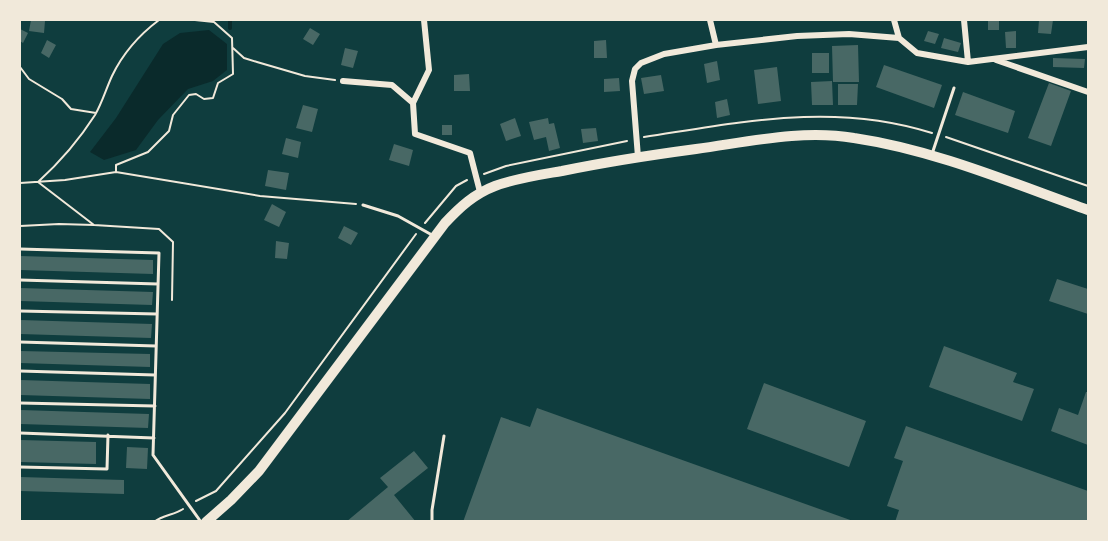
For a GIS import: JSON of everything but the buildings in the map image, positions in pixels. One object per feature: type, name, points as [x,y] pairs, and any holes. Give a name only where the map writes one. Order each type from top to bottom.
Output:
[{"type":"main road","points":[[206,522],[259,471],[460,206],[480,192],[516,179],[638,157],[810,135],[854,138],[931,156],[1089,210]]},
{"type":"street","points":[[424,20],[429,70],[413,103],[416,134],[470,153],[480,192]]},
{"type":"street","points":[[710,20],[716,45]]},
{"type":"street","points":[[894,20],[898,38]]},
{"type":"street","points":[[964,20],[968,62]]},
{"type":"street","points":[[638,157],[631,95],[632,81],[635,69],[651,58],[716,45],[797,36],[849,34],[898,38],[917,53],[968,62],[1089,47]]},
{"type":"street","points":[[993,59],[1089,92]]},
{"type":"street","points":[[343,81],[392,85],[413,103]]},
{"type":"lane","points":[[931,156],[954,88]]},
{"type":"lane","points":[[363,205],[398,216],[435,237]]},
{"type":"lane","points":[[20,249],[159,253],[153,455],[201,522]]},
{"type":"lane","points":[[20,280],[158,284]]},
{"type":"lane","points":[[20,311],[157,314]]},
{"type":"lane","points":[[20,342],[156,346]]},
{"type":"lane","points":[[20,371],[155,375]]},
{"type":"lane","points":[[20,403],[155,406]]},
{"type":"lane","points":[[20,433],[154,438]]},
{"type":"lane","points":[[20,467],[107,469],[108,435]]},
{"type":"lane","points":[[432,522],[444,436]]},
{"type":"path","points":[[38,182],[59,163],[96,113],[112,75],[128,50],[143,32],[159,20]]},
{"type":"path","points":[[116,172],[116,165],[148,153],[170,130],[173,115],[189,95],[196,94],[204,99],[213,99],[218,83],[233,74],[232,38],[214,21],[195,20]]},
{"type":"path","points":[[232,47],[243,58],[305,76],[343,81]]},
{"type":"path","points":[[20,67],[29,79],[62,99],[71,109],[96,113]]},
{"type":"path","points":[[20,183],[65,180],[116,172],[260,196],[363,205]]},
{"type":"path","points":[[38,182],[94,225]]},
{"type":"path","points":[[20,226],[59,224],[159,229],[173,242],[172,300]]},
{"type":"water","points":[[209,30],[227,44],[227,70],[213,81],[188,89],[158,120],[136,150],[104,160],[90,152],[116,118],[163,44],[180,33]]},
{"type":"waterway","points":[[230,20],[230,28]]}]
